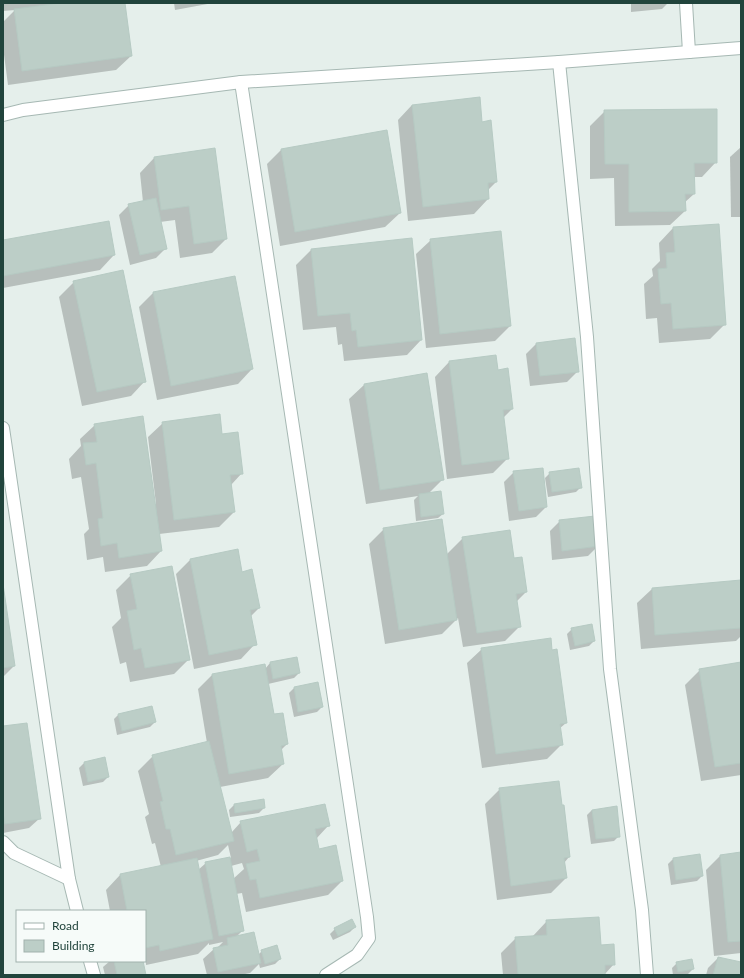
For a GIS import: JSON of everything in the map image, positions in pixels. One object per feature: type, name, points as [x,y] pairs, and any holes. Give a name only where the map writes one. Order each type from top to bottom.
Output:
[{"type":"street","points":[[686,3],[689,52]]},
{"type":"street","points":[[3,115],[22,110],[241,82],[559,62],[741,48]]},
{"type":"street","points":[[559,62],[587,337],[610,669],[642,910],[647,975]]},
{"type":"street","points":[[241,82],[368,917],[369,938],[357,955],[326,975]]},
{"type":"street","points":[[3,428],[69,879],[77,910]]},
{"type":"street","points":[[3,842],[14,853],[69,879]]},
{"type":"street","points":[[90,962],[94,975]]},
{"type":"building","points":[[61,3],[125,3],[132,56],[22,71],[14,9]]},
{"type":"building","points":[[480,97],[482,122],[491,120],[497,182],[488,183],[489,199],[423,207],[412,105]]},
{"type":"building","points":[[717,109],[717,163],[694,163],[695,194],[685,194],[686,211],[629,212],[629,164],[605,164],[604,110]]},
{"type":"building","points":[[387,130],[401,213],[295,232],[281,149]]},
{"type":"building","points":[[215,148],[227,239],[194,244],[189,206],[161,210],[154,157]]},
{"type":"building","points":[[156,198],[167,249],[140,255],[128,204]]},
{"type":"building","points":[[109,221],[115,255],[3,276],[3,240]]},
{"type":"building","points":[[719,224],[726,325],[673,329],[671,303],[661,304],[658,269],[667,268],[666,253],[675,252],[673,227]]},
{"type":"building","points":[[501,231],[511,326],[440,334],[430,239]]},
{"type":"building","points":[[412,238],[422,340],[358,347],[356,330],[352,331],[350,313],[318,316],[311,249]]},
{"type":"building","points":[[123,270],[146,382],[97,392],[73,281]]},
{"type":"building","points":[[235,276],[253,369],[171,386],[153,292]]},
{"type":"building","points":[[575,338],[579,372],[540,376],[536,343]]},
{"type":"building","points":[[496,355],[498,370],[508,368],[513,409],[503,410],[509,459],[462,465],[449,361]]},
{"type":"building","points":[[427,373],[444,480],[380,490],[364,384]]},
{"type":"building","points":[[220,414],[222,434],[238,432],[243,474],[230,475],[235,512],[174,520],[162,422]]},
{"type":"building","points":[[143,416],[162,551],[119,558],[117,543],[101,546],[98,519],[103,518],[96,463],[86,465],[83,443],[97,442],[94,424]]},
{"type":"building","points":[[543,468],[547,507],[519,511],[513,471]]},
{"type":"building","points":[[579,468],[582,488],[552,492],[549,472]]},
{"type":"building","points":[[441,491],[444,514],[421,517],[419,494]]},
{"type":"building","points":[[595,516],[599,546],[562,551],[559,520]]},
{"type":"building","points":[[442,519],[457,620],[399,630],[383,528]]},
{"type":"building","points":[[510,530],[514,558],[522,557],[527,592],[516,594],[521,627],[477,633],[462,537]]},
{"type":"building","points":[[238,549],[242,572],[252,569],[260,608],[250,610],[257,645],[209,655],[190,559]]},
{"type":"building","points":[[172,566],[190,660],[145,668],[141,648],[134,650],[127,611],[137,609],[130,574]]},
{"type":"building","points":[[741,580],[741,628],[655,635],[652,588]]},
{"type":"building","points":[[3,584],[15,666],[3,668]]},
{"type":"building","points":[[592,624],[595,641],[575,646],[571,628]]},
{"type":"building","points":[[551,638],[552,650],[557,649],[567,723],[560,724],[563,745],[496,754],[481,648]]},
{"type":"building","points":[[297,657],[300,673],[273,679],[270,662]]},
{"type":"building","points":[[741,662],[741,763],[715,767],[699,669]]},
{"type":"building","points":[[265,664],[274,714],[283,713],[288,744],[281,746],[284,764],[229,774],[212,674]]},
{"type":"building","points":[[318,682],[323,707],[298,712],[294,687]]},
{"type":"building","points":[[152,706],[156,722],[122,731],[118,714]]},
{"type":"building","points":[[27,723],[41,819],[5,824],[3,813],[3,726]]},
{"type":"building","points":[[209,741],[234,841],[176,855],[170,829],[166,829],[160,802],[163,801],[152,755]]},
{"type":"building","points":[[105,757],[109,777],[88,782],[84,762]]},
{"type":"building","points":[[559,781],[562,805],[564,805],[570,857],[564,858],[567,878],[511,886],[499,788]]},
{"type":"building","points":[[264,799],[265,808],[235,813],[234,804]]},
{"type":"building","points":[[325,804],[330,826],[315,829],[319,849],[336,845],[343,881],[260,898],[256,879],[250,880],[246,864],[260,861],[257,849],[247,852],[240,821]]},
{"type":"building","points":[[617,806],[620,837],[596,839],[592,810]]},
{"type":"building","points":[[741,852],[741,941],[728,942],[720,855]]},
{"type":"building","points":[[700,854],[703,876],[676,880],[673,858]]},
{"type":"building","points":[[230,857],[244,931],[219,936],[205,862]]},
{"type":"building","points":[[197,858],[213,939],[160,951],[159,945],[146,948],[146,910],[127,910],[120,874]]},
{"type":"building","points":[[599,917],[601,945],[614,944],[615,965],[605,965],[605,975],[518,975],[515,937],[547,935],[546,920]]},
{"type":"building","points":[[352,919],[356,927],[338,936],[334,928]]},
{"type":"building","points":[[254,932],[261,963],[218,972],[213,948],[228,945],[227,938]]},
{"type":"building","points":[[277,945],[281,959],[265,964],[261,950]]},
{"type":"building","points":[[718,957],[741,962],[741,975],[713,975]]},
{"type":"building","points":[[692,959],[694,969],[678,972],[676,962]]},
{"type":"building","points":[[114,962],[143,962],[146,975],[117,975]]}]
